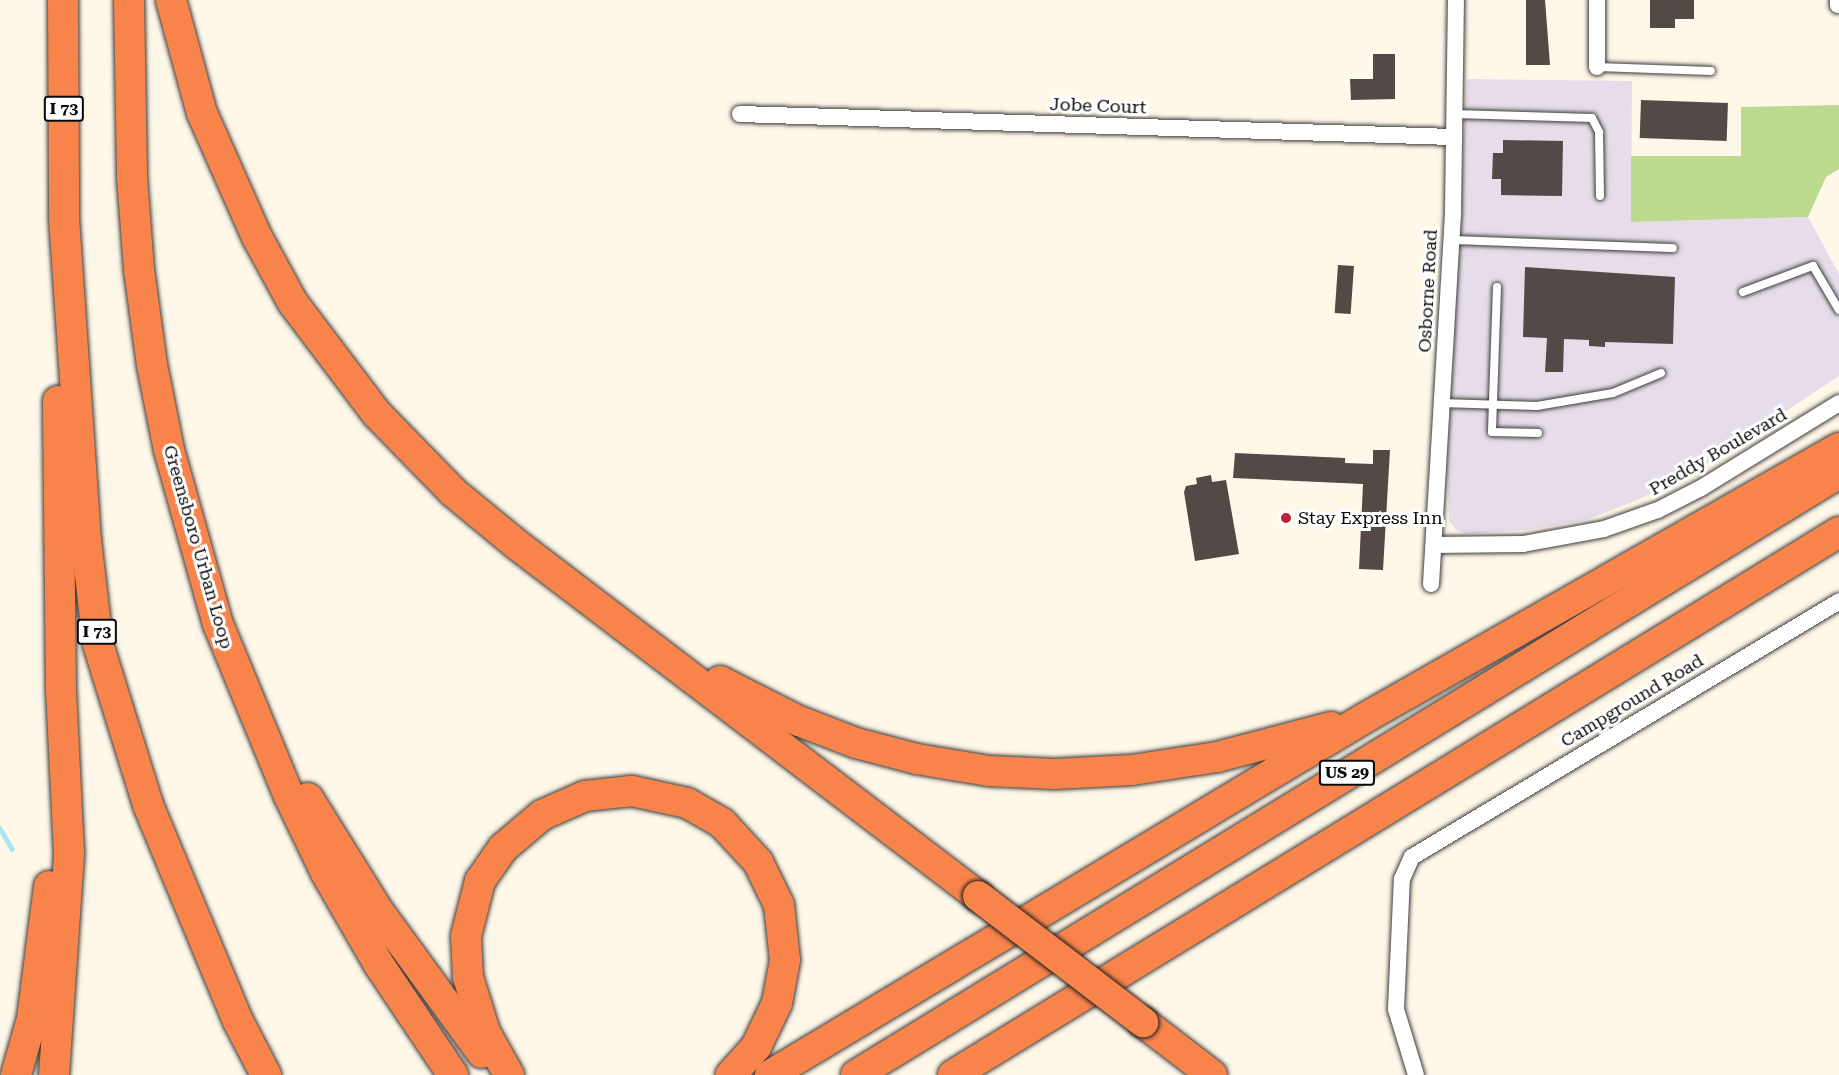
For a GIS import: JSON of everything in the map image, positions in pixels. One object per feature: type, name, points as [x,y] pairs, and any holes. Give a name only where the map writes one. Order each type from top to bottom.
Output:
[{"type":"highway","name":"I 73","points":[[63,0],[64,218],[86,540],[98,644],[148,805],[238,1021],[266,1075]]},
{"type":"highway","name":"Greensboro Urban Loop","points":[[129,0],[132,177],[139,270],[152,365],[194,544],[218,624],[247,699],[326,873],[378,963],[453,1075]]},
{"type":"highway","points":[[171,0],[202,113],[222,163],[293,303],[341,370],[377,414],[453,492],[618,623],[1212,1075]]},
{"type":"highway","points":[[54,1075],[69,853],[61,691],[57,313],[64,218]]},
{"type":"highway","points":[[770,1075],[1363,719],[1839,448]]},
{"type":"highway","name":"US 29","points":[[856,1075],[1839,473]]},
{"type":"highway","name":"US 29","points":[[953,1075],[1839,532]]},
{"type":"highway","points":[[618,623],[660,641],[747,697],[799,721],[856,743],[917,759],[989,771],[1054,774],[1132,770],[1217,757],[1363,719]]},
{"type":"highway","points":[[16,1075],[32,1019],[50,880],[61,691]]},
{"type":"highway","points":[[247,699],[377,909],[497,1075]]},
{"type":"highway","points":[[510,1075],[484,1032],[468,976],[466,936],[480,881],[503,848],[542,815],[585,796],[632,791],[678,800],[722,823],[758,862],[779,905],[785,960],[777,1003],[756,1047],[731,1075]]},
{"type":"street","name":"Osborne Road","points":[[1431,584],[1451,240],[1456,0]]},
{"type":"street","points":[[1597,0],[1597,67]]},
{"type":"street","name":"Jobe Court","points":[[740,114],[1454,137]]},
{"type":"street","name":"Preddy Boulevard","points":[[1434,545],[1523,544],[1604,529],[1658,510],[1701,488],[1839,404]]},
{"type":"street","name":"Campground Road","points":[[1416,1075],[1396,1009],[1402,879],[1412,857],[1839,601]]},
{"type":"lane","points":[[1597,67],[1711,71]]},
{"type":"lane","points":[[1454,114],[1592,118],[1599,132],[1600,196]]},
{"type":"lane","points":[[1451,240],[1673,248]]},
{"type":"lane","points":[[1743,292],[1810,266],[1839,310]]},
{"type":"lane","points":[[1497,286],[1492,432],[1538,433]]},
{"type":"lane","points":[[1441,403],[1537,406],[1613,393],[1661,373]]},
{"type":"shaded area","points":[[1467,79],[1632,81],[1631,222],[1808,217],[1839,274],[1839,376],[1685,478],[1637,500],[1586,520],[1527,530],[1467,534],[1456,530],[1449,521],[1447,466]]},
{"type":"green space","points":[[1839,105],[1839,169],[1826,177],[1808,217],[1631,222],[1631,156],[1741,156],[1741,107]]},
{"type":"building","points":[[1526,0],[1545,0],[1550,65],[1526,65]]},
{"type":"building","points":[[1650,0],[1694,0],[1694,19],[1675,19],[1675,28],[1650,28]]},
{"type":"building","points":[[1373,54],[1395,54],[1395,99],[1351,100],[1350,79],[1373,79]]},
{"type":"building","points":[[1641,100],[1728,103],[1727,141],[1640,138]]},
{"type":"building","points":[[1503,140],[1563,141],[1562,196],[1501,195],[1501,179],[1492,179],[1493,153],[1503,153]]},
{"type":"building","points":[[1338,265],[1354,266],[1351,314],[1335,313]]},
{"type":"building","points":[[1525,267],[1675,277],[1673,344],[1605,342],[1605,347],[1589,346],[1589,340],[1564,339],[1563,372],[1545,372],[1547,338],[1523,337]]},
{"type":"building","points":[[1373,450],[1390,450],[1383,570],[1359,569],[1363,484],[1233,478],[1235,453],[1345,458],[1345,463],[1373,464]]},
{"type":"building","points":[[1211,475],[1212,482],[1226,480],[1239,554],[1195,561],[1184,492],[1186,486],[1197,484],[1196,478]]},
{"type":"waterway","points":[[0,828],[12,849]]},
{"type":"place","name":"Stay Express Inn","points":[[1286,518]]}]
